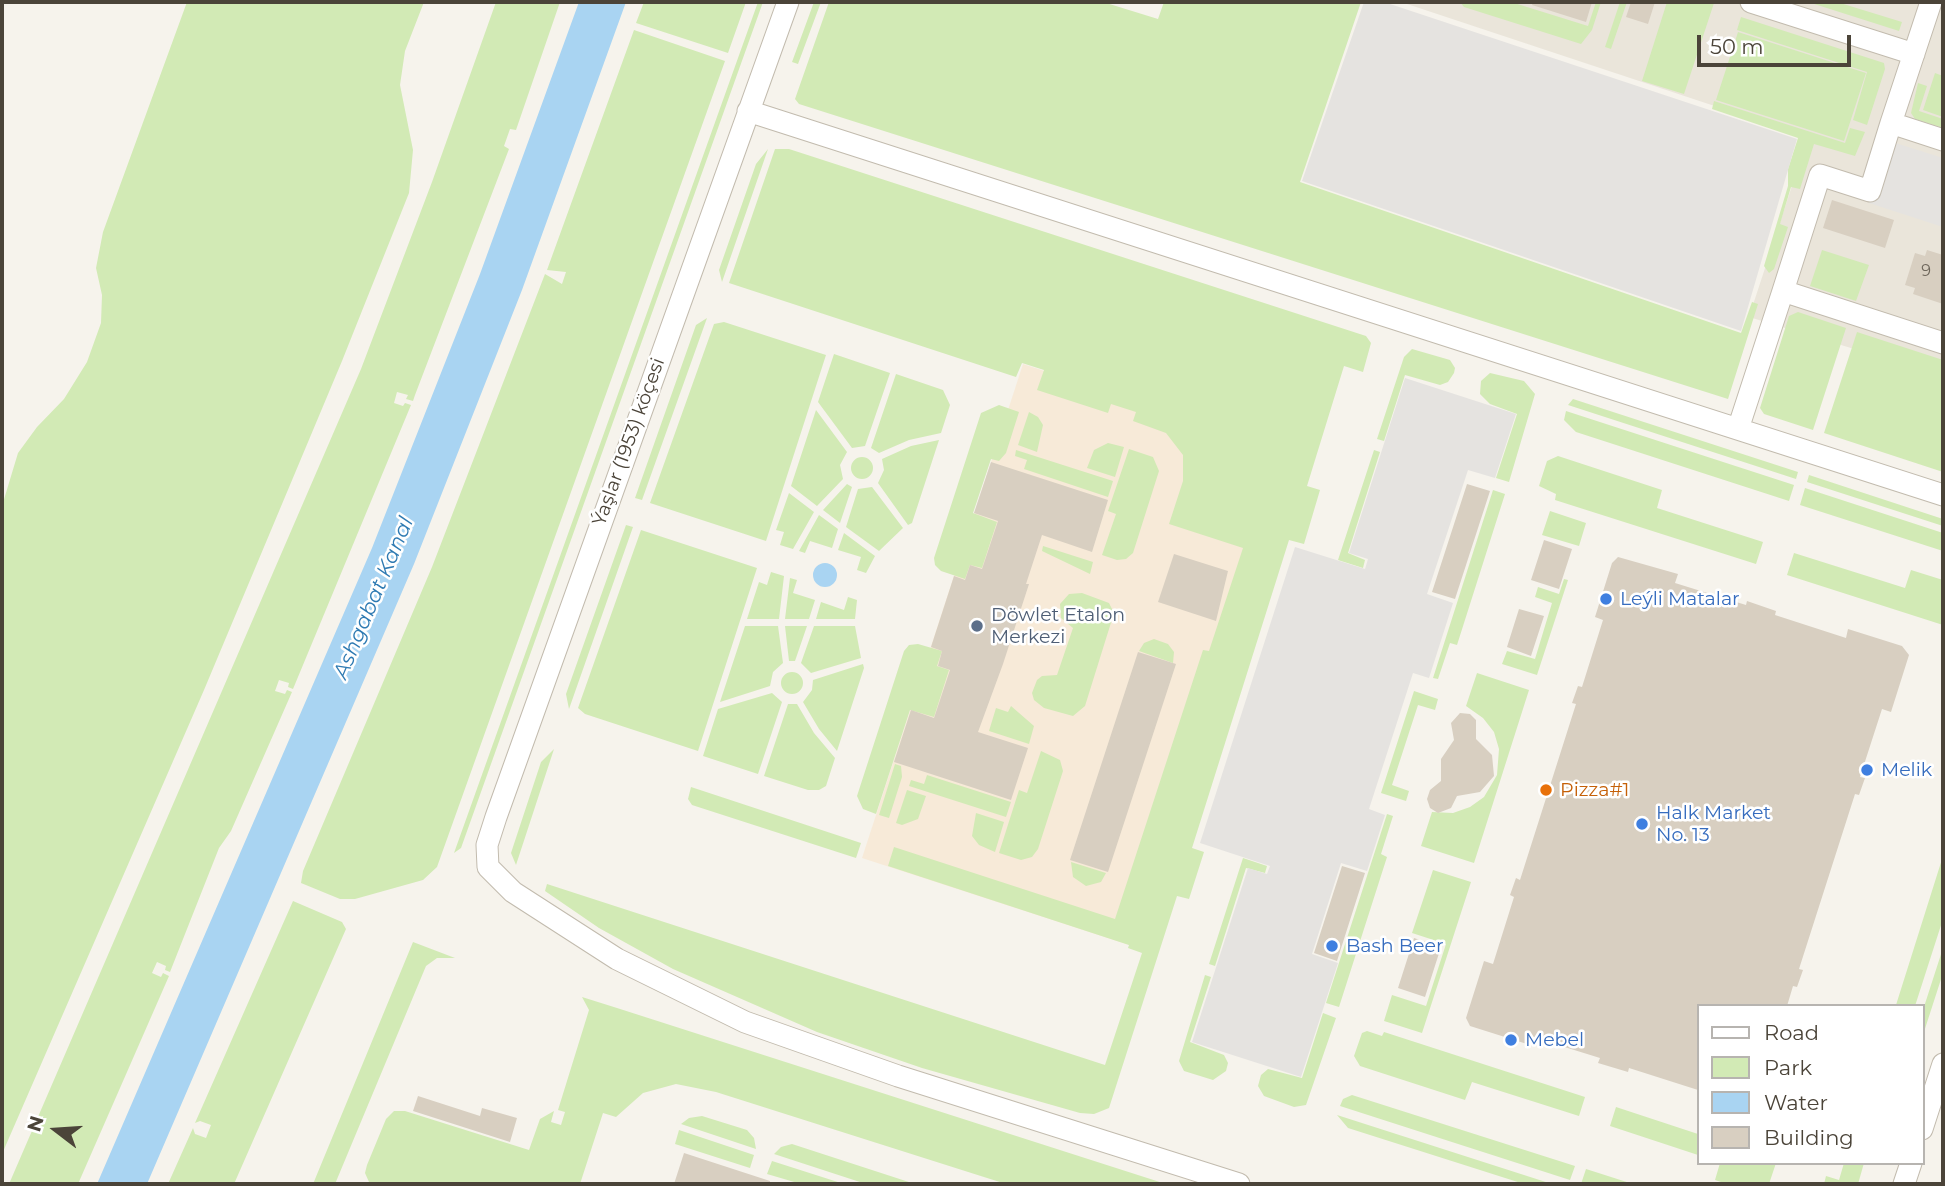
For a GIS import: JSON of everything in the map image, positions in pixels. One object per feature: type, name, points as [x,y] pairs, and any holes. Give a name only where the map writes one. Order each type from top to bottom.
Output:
[{"type":"street","name":"Ýaşlar (1953) köçesi","points":[[788,2],[490,835],[485,856],[488,867],[499,880],[528,903],[617,959],[745,1022],[898,1076],[1239,1184]]},
{"type":"street","points":[[1751,2],[1787,7],[1914,54]]},
{"type":"street","points":[[1738,429],[1820,175],[1870,191],[1931,2]]},
{"type":"street","points":[[748,111],[1943,495]]},
{"type":"street","points":[[1891,123],[1943,140]]},
{"type":"street","points":[[1783,291],[1943,343]]},
{"type":"street","points":[[1924,1123],[1943,1063]]},
{"type":"street","points":[[1905,1184],[1910,1165]]},
{"type":"shaded area","points":[[1364,2],[1384,2],[1797,139],[1741,331],[1302,181]]},
{"type":"shaded area","points":[[1401,2],[1943,2],[1943,376],[1749,317],[1808,137]]},
{"type":"shaded area","points":[[1889,141],[1943,158],[1943,227],[1869,203]]},
{"type":"shaded area","points":[[1023,364],[1289,451],[1129,945],[862,858]]},
{"type":"shaded area","points":[[1405,378],[1516,414],[1495,478],[1468,470],[1427,594],[1453,603],[1429,678],[1413,673],[1369,809],[1385,815],[1367,871],[1341,863],[1312,954],[1338,963],[1301,1077],[1192,1042],[1248,868],[1267,874],[1270,866],[1200,843],[1295,547],[1365,569],[1368,559],[1349,553]]},
{"type":"green space","points":[[187,2],[424,2],[405,51],[400,85],[413,150],[409,193],[342,361],[204,690],[2,1154],[2,506],[18,453],[37,427],[64,399],[87,362],[101,323],[102,295],[96,268],[103,232]]},
{"type":"green space","points":[[496,2],[560,2],[516,130],[510,129],[504,146],[509,149],[413,401],[406,399],[408,395],[397,392],[394,403],[411,405],[293,689],[288,687],[289,683],[279,680],[275,691],[285,694],[287,690],[292,692],[231,831],[219,848],[170,972],[165,970],[166,966],[157,962],[152,973],[161,977],[163,973],[169,976],[78,1184],[9,1184],[361,369]]},
{"type":"green space","points":[[644,2],[746,2],[728,53],[636,23]]},
{"type":"green space","points":[[758,2],[763,2],[461,848],[454,853]]},
{"type":"green space","points":[[814,2],[821,2],[798,64],[792,62]]},
{"type":"green space","points":[[829,2],[1103,2],[1158,19],[1164,2],[1361,2],[1300,182],[1741,333],[1752,302],[1758,304],[1728,399],[799,104],[795,99]]},
{"type":"green space","points":[[1460,2],[1511,2],[1588,26],[1596,2],[1601,2],[1592,30],[1581,44],[1464,7]]},
{"type":"green space","points":[[1620,2],[1627,2],[1611,49],[1605,47]]},
{"type":"green space","points":[[1667,2],[1714,3],[1684,94],[1642,81]]},
{"type":"green space","points":[[1808,2],[1837,2],[1902,22],[1899,31]]},
{"type":"green space","points":[[1741,17],[1884,63],[1885,69],[1867,125],[1853,120],[1867,72],[1737,30]]},
{"type":"green space","points":[[634,30],[725,61],[437,867],[423,880],[355,899],[340,899],[301,883],[303,871],[432,567],[545,274],[562,284],[566,272],[547,270]]},
{"type":"green space","points":[[1738,32],[1866,73],[1844,141],[1716,100]]},
{"type":"green space","points":[[1935,73],[1943,76],[1943,117],[1923,110]]},
{"type":"green space","points":[[1918,83],[1927,86],[1919,111],[1943,119],[1943,128],[1915,119],[1911,113]]},
{"type":"green space","points":[[1714,101],[1845,143],[1850,128],[1865,132],[1855,156],[1814,144],[1800,189],[1791,187],[1780,224],[1788,227],[1774,269],[1769,273],[1764,266],[1788,186],[1788,169],[1798,138],[1712,109]]},
{"type":"green space","points":[[768,149],[722,282],[719,270],[756,164]]},
{"type":"green space","points":[[775,149],[789,149],[1366,336],[1371,343],[1363,372],[1344,366],[1307,486],[1320,490],[1304,544],[1289,540],[1192,848],[1204,852],[1189,899],[1177,896],[1109,1108],[1094,1114],[1080,1113],[922,1068],[817,1032],[673,969],[599,928],[545,891],[547,884],[1105,1065],[1142,953],[1128,948],[1129,945],[888,866],[894,847],[1115,919],[1203,650],[1209,651],[1243,548],[1169,524],[1183,481],[1183,455],[1166,433],[1133,421],[1136,412],[1111,404],[1108,413],[1037,390],[1044,370],[1022,363],[1016,377],[729,283]]},
{"type":"green space","points":[[1822,250],[1869,265],[1856,301],[1810,286]]},
{"type":"green space","points":[[1798,312],[1846,328],[1813,430],[1764,414],[1760,408],[1789,316]]},
{"type":"green space","points":[[707,318],[642,500],[635,498],[696,325]]},
{"type":"green space","points":[[724,322],[826,355],[766,541],[650,503],[714,324]]},
{"type":"green space","points":[[1857,332],[1943,360],[1943,472],[1824,433]]},
{"type":"green space","points":[[1412,349],[1450,360],[1455,368],[1454,373],[1448,382],[1440,385],[1405,375],[1384,441],[1377,439],[1404,357]]},
{"type":"green space","points":[[834,354],[890,373],[865,446],[852,448],[818,402]]},
{"type":"green space","points":[[1490,373],[1524,381],[1535,394],[1509,482],[1496,478],[1517,414],[1490,404],[1480,394],[1481,381]]},
{"type":"green space","points":[[896,374],[943,390],[950,405],[941,433],[909,440],[879,453],[871,448]]},
{"type":"green space","points":[[1573,399],[1798,472],[1796,479],[1568,405]]},
{"type":"green space","points":[[999,405],[1019,412],[1006,453],[999,461],[991,459],[973,513],[997,522],[982,568],[970,565],[965,579],[941,571],[935,565],[934,558],[981,413]]},
{"type":"green space","points":[[816,410],[847,452],[840,465],[843,479],[817,506],[791,486]]},
{"type":"green space","points":[[1566,411],[1794,485],[1789,501],[1576,432],[1564,420]]},
{"type":"green space","points":[[1029,412],[1038,417],[1043,425],[1037,452],[1018,445]]},
{"type":"green space","points":[[939,440],[912,523],[908,525],[878,483],[884,470],[882,459],[911,446]]},
{"type":"green space","points":[[1108,443],[1124,447],[1115,477],[1087,468],[1094,450]]},
{"type":"green space","points":[[1129,449],[1153,457],[1159,471],[1133,553],[1126,559],[1117,560],[1102,555],[1116,514],[1108,511]]},
{"type":"green space","points":[[1016,450],[1113,481],[1108,497],[1024,469],[1027,460],[1015,456]]},
{"type":"green space","points":[[1374,450],[1380,452],[1348,553],[1365,560],[1363,568],[1338,560]]},
{"type":"green space","points":[[1558,456],[1662,490],[1657,508],[1763,542],[1756,564],[1555,500],[1556,494],[1539,486],[1547,461]]},
{"type":"green space","points":[[862,457],[870,460],[873,468],[870,476],[862,479],[854,476],[851,468],[854,460]]},
{"type":"green space","points":[[1809,475],[1943,519],[1943,526],[1807,482]]},
{"type":"green space","points":[[847,484],[852,487],[840,523],[823,510]]},
{"type":"green space","points":[[872,487],[903,528],[879,551],[846,527],[858,489]]},
{"type":"green space","points":[[1805,488],[1943,533],[1943,551],[1800,505]]},
{"type":"green space","points":[[1493,490],[1505,494],[1457,645],[1450,643],[1438,679],[1433,678]]},
{"type":"green space","points":[[789,493],[814,512],[793,549],[780,545],[784,532],[776,530]]},
{"type":"green space","points":[[1550,511],[1586,523],[1579,546],[1542,535]]},
{"type":"green space","points":[[819,515],[838,529],[832,548],[810,541],[805,553],[799,551]]},
{"type":"green space","points":[[626,525],[633,527],[569,709],[566,694]]},
{"type":"green space","points":[[641,530],[757,568],[698,751],[585,714],[578,708]]},
{"type":"green space","points":[[844,533],[875,556],[866,573],[857,570],[861,557],[838,550]]},
{"type":"green space","points":[[1043,546],[1093,562],[1090,574],[1042,551]]},
{"type":"green space","points":[[1794,553],[1905,588],[1911,570],[1943,580],[1943,625],[1787,575]]},
{"type":"green space","points":[[771,572],[784,576],[779,619],[747,619],[759,582],[767,585]]},
{"type":"green space","points":[[790,578],[797,580],[793,593],[815,600],[809,619],[785,619]]},
{"type":"green space","points":[[1564,579],[1568,580],[1537,675],[1502,664],[1507,651],[1535,659],[1552,603],[1535,597],[1538,587],[1559,594]]},
{"type":"green space","points":[[1082,593],[1109,603],[1114,613],[1085,706],[1073,716],[1044,708],[1034,700],[1032,693],[1037,680],[1042,676],[1057,675],[1073,628],[1061,618],[1060,604],[1069,594]]},
{"type":"green space","points":[[848,597],[857,600],[855,619],[816,619],[821,602],[844,610]]},
{"type":"green space","points":[[745,626],[778,626],[783,663],[773,672],[770,686],[720,702]]},
{"type":"green space","points":[[785,626],[807,626],[795,661],[789,661]]},
{"type":"green space","points":[[814,626],[855,626],[861,658],[811,673],[801,663]]},
{"type":"green space","points":[[1154,639],[1168,644],[1174,652],[1173,663],[1139,651],[1144,643]]},
{"type":"green space","points":[[918,644],[942,651],[937,666],[949,670],[934,717],[910,710],[876,814],[863,809],[857,796],[904,651],[909,645]]},
{"type":"green space","points":[[863,664],[864,668],[837,751],[819,729],[803,702],[812,690],[813,680]]},
{"type":"green space","points":[[792,672],[800,675],[803,683],[800,691],[792,694],[784,691],[781,683],[784,675]]},
{"type":"green space","points":[[1477,673],[1529,690],[1474,863],[1421,846],[1432,812],[1453,813],[1470,807],[1484,797],[1497,775],[1499,749],[1494,732],[1483,718],[1466,706]]},
{"type":"green space","points":[[1414,691],[1438,699],[1435,710],[1418,705],[1392,785],[1409,791],[1406,801],[1381,793]]},
{"type":"green space","points":[[772,693],[782,702],[758,774],[703,756],[718,709]]},
{"type":"green space","points":[[788,704],[797,704],[814,733],[835,758],[826,786],[819,790],[808,790],[764,776]]},
{"type":"green space","points":[[1011,706],[1034,726],[1029,744],[989,731],[996,708],[1008,712]]},
{"type":"green space","points":[[554,749],[516,865],[511,853],[541,762]]},
{"type":"green space","points":[[1041,751],[1060,760],[1063,771],[1038,849],[1032,857],[1021,860],[999,853],[1019,790],[1027,793]]},
{"type":"green space","points":[[895,764],[901,766],[902,777],[889,818],[879,815]]},
{"type":"green space","points":[[927,775],[1011,802],[1006,817],[909,786],[911,780],[924,784]]},
{"type":"green space","points":[[691,787],[861,843],[856,858],[692,805],[688,799]]},
{"type":"green space","points":[[907,790],[926,796],[918,819],[902,825],[896,823]]},
{"type":"green space","points":[[976,813],[1004,822],[995,852],[979,845],[972,836]]},
{"type":"green space","points":[[1387,814],[1393,816],[1381,854],[1387,857],[1339,1007],[1326,1003]]},
{"type":"green space","points":[[1943,856],[1943,919],[1916,1004],[1896,1004]]},
{"type":"green space","points":[[1243,858],[1267,866],[1265,873],[1246,868],[1215,966],[1209,964]]},
{"type":"green space","points":[[1071,862],[1106,873],[1101,882],[1086,886],[1073,877]]},
{"type":"green space","points":[[1433,870],[1471,882],[1422,1033],[1384,1021],[1392,995],[1426,1006],[1446,944],[1412,933]]},
{"type":"green space","points":[[293,901],[342,922],[346,929],[234,1184],[168,1184],[193,1128],[195,1134],[206,1138],[211,1125],[200,1121],[195,1123]]},
{"type":"green space","points":[[413,942],[455,958],[437,958],[426,966],[335,1184],[313,1184]]},
{"type":"green space","points":[[1943,948],[1943,973],[1924,1032],[1924,1007]]},
{"type":"green space","points":[[1205,975],[1211,977],[1190,1042],[1224,1055],[1228,1063],[1226,1071],[1213,1080],[1184,1071],[1179,1061]]},
{"type":"green space","points":[[582,997],[1166,1184],[1006,1184],[716,1092],[676,1084],[643,1093],[616,1117],[603,1113],[580,1184],[369,1182],[365,1173],[367,1165],[386,1119],[394,1111],[405,1111],[529,1150],[540,1119],[554,1111],[551,1122],[561,1125],[565,1112],[558,1110],[589,1010]]},
{"type":"green space","points":[[1323,1013],[1336,1018],[1306,1105],[1294,1107],[1264,1096],[1258,1086],[1261,1075],[1268,1069],[1302,1078]]},
{"type":"green space","points":[[1367,1031],[1382,1036],[1384,1032],[1585,1097],[1579,1116],[1472,1082],[1465,1100],[1360,1066],[1354,1056],[1362,1033]]},
{"type":"green space","points":[[1352,1095],[1575,1166],[1570,1180],[1340,1106],[1343,1099]]},
{"type":"green space","points":[[1616,1107],[1696,1133],[1696,1154],[1610,1126]]},
{"type":"green space","points":[[1337,1115],[1552,1184],[1524,1184],[1348,1128]]},
{"type":"green space","points":[[702,1116],[747,1130],[754,1138],[756,1149],[681,1124],[689,1118]]},
{"type":"green space","points":[[679,1130],[754,1155],[750,1168],[675,1144]]},
{"type":"green space","points":[[792,1144],[915,1184],[866,1184],[774,1154],[781,1147]]},
{"type":"green space","points":[[772,1161],[844,1184],[801,1184],[767,1174]]},
{"type":"green space","points":[[1719,1165],[1775,1165],[1769,1184],[1727,1184],[1715,1180]]},
{"type":"green space","points":[[1843,1165],[1863,1165],[1858,1184],[1824,1184],[1826,1176],[1839,1180]]},
{"type":"green space","points":[[1586,1169],[1633,1184],[1581,1184]]},
{"type":"water","name":"Ashgabat Kanal","points":[[579,2],[626,2],[522,290],[414,564],[147,1184],[97,1184],[372,548],[480,274]]},
{"type":"water","points":[[825,563],[833,567],[837,575],[833,583],[825,587],[817,583],[813,575],[817,567]]},
{"type":"building","points":[[1533,2],[1592,2],[1586,22],[1532,5]]},
{"type":"building","points":[[1631,2],[1655,2],[1648,24],[1626,17]]},
{"type":"building","points":[[1832,200],[1894,220],[1885,248],[1823,228]]},
{"type":"building","points":[[1927,250],[1943,255],[1943,304],[1913,294],[1915,288],[1905,285],[1915,253],[1925,256]]},
{"type":"building","name":"Döwlet Etalon Merkezi","points":[[991,462],[1108,500],[1092,552],[1042,535],[1026,584],[1029,584],[978,732],[1028,748],[1011,800],[894,762],[911,710],[934,718],[950,670],[938,666],[942,651],[931,647],[954,576],[965,580],[970,565],[982,569],[998,521],[974,513]]},
{"type":"building","points":[[1467,484],[1490,491],[1455,599],[1432,592]]},
{"type":"building","points":[[1544,540],[1572,549],[1559,589],[1531,580]]},
{"type":"building","points":[[1174,554],[1228,571],[1216,621],[1158,602]]},
{"type":"building","points":[[1618,557],[1678,574],[1675,583],[1746,605],[1747,601],[1776,611],[1775,615],[1846,638],[1848,629],[1902,646],[1909,655],[1891,712],[1882,709],[1860,777],[1865,778],[1859,795],[1855,794],[1799,969],[1803,970],[1797,987],[1793,986],[1788,1004],[1696,1004],[1696,1089],[1629,1068],[1628,1072],[1598,1063],[1600,1058],[1529,1036],[1527,1044],[1470,1026],[1466,1018],[1484,961],[1493,964],[1514,897],[1510,895],[1516,878],[1520,880],[1576,704],[1572,703],[1578,686],[1582,687],[1603,620],[1595,617],[1612,563]]},
{"type":"building","points":[[1519,609],[1544,616],[1531,656],[1507,647]]},
{"type":"building","points":[[1138,652],[1176,664],[1108,872],[1070,860]]},
{"type":"building","points":[[1460,713],[1470,714],[1476,720],[1476,739],[1492,755],[1494,776],[1480,792],[1457,796],[1451,808],[1438,813],[1430,808],[1427,799],[1430,790],[1441,781],[1441,759],[1454,740],[1451,723]]},
{"type":"building","points":[[1342,866],[1365,873],[1337,961],[1314,953]]},
{"type":"building","points":[[1414,938],[1441,947],[1425,997],[1398,988]]},
{"type":"building","points":[[418,1096],[480,1116],[482,1108],[517,1118],[510,1142],[413,1111]]},
{"type":"building","points":[[684,1153],[770,1181],[770,1184],[674,1184]]},
{"type":"place","name":"Leýli Matalar","points":[[1606,599]]},
{"type":"place","name":"Döwlet Etalon Merkezi","points":[[977,626]]},
{"type":"place","name":"Melik","points":[[1867,770]]},
{"type":"place","name":"Pizza#1","points":[[1546,790]]},
{"type":"place","name":"Halk Market No. 13","points":[[1642,824]]},
{"type":"place","name":"Bash Beer","points":[[1332,946]]},
{"type":"place","name":"Mebel","points":[[1511,1040]]}]
